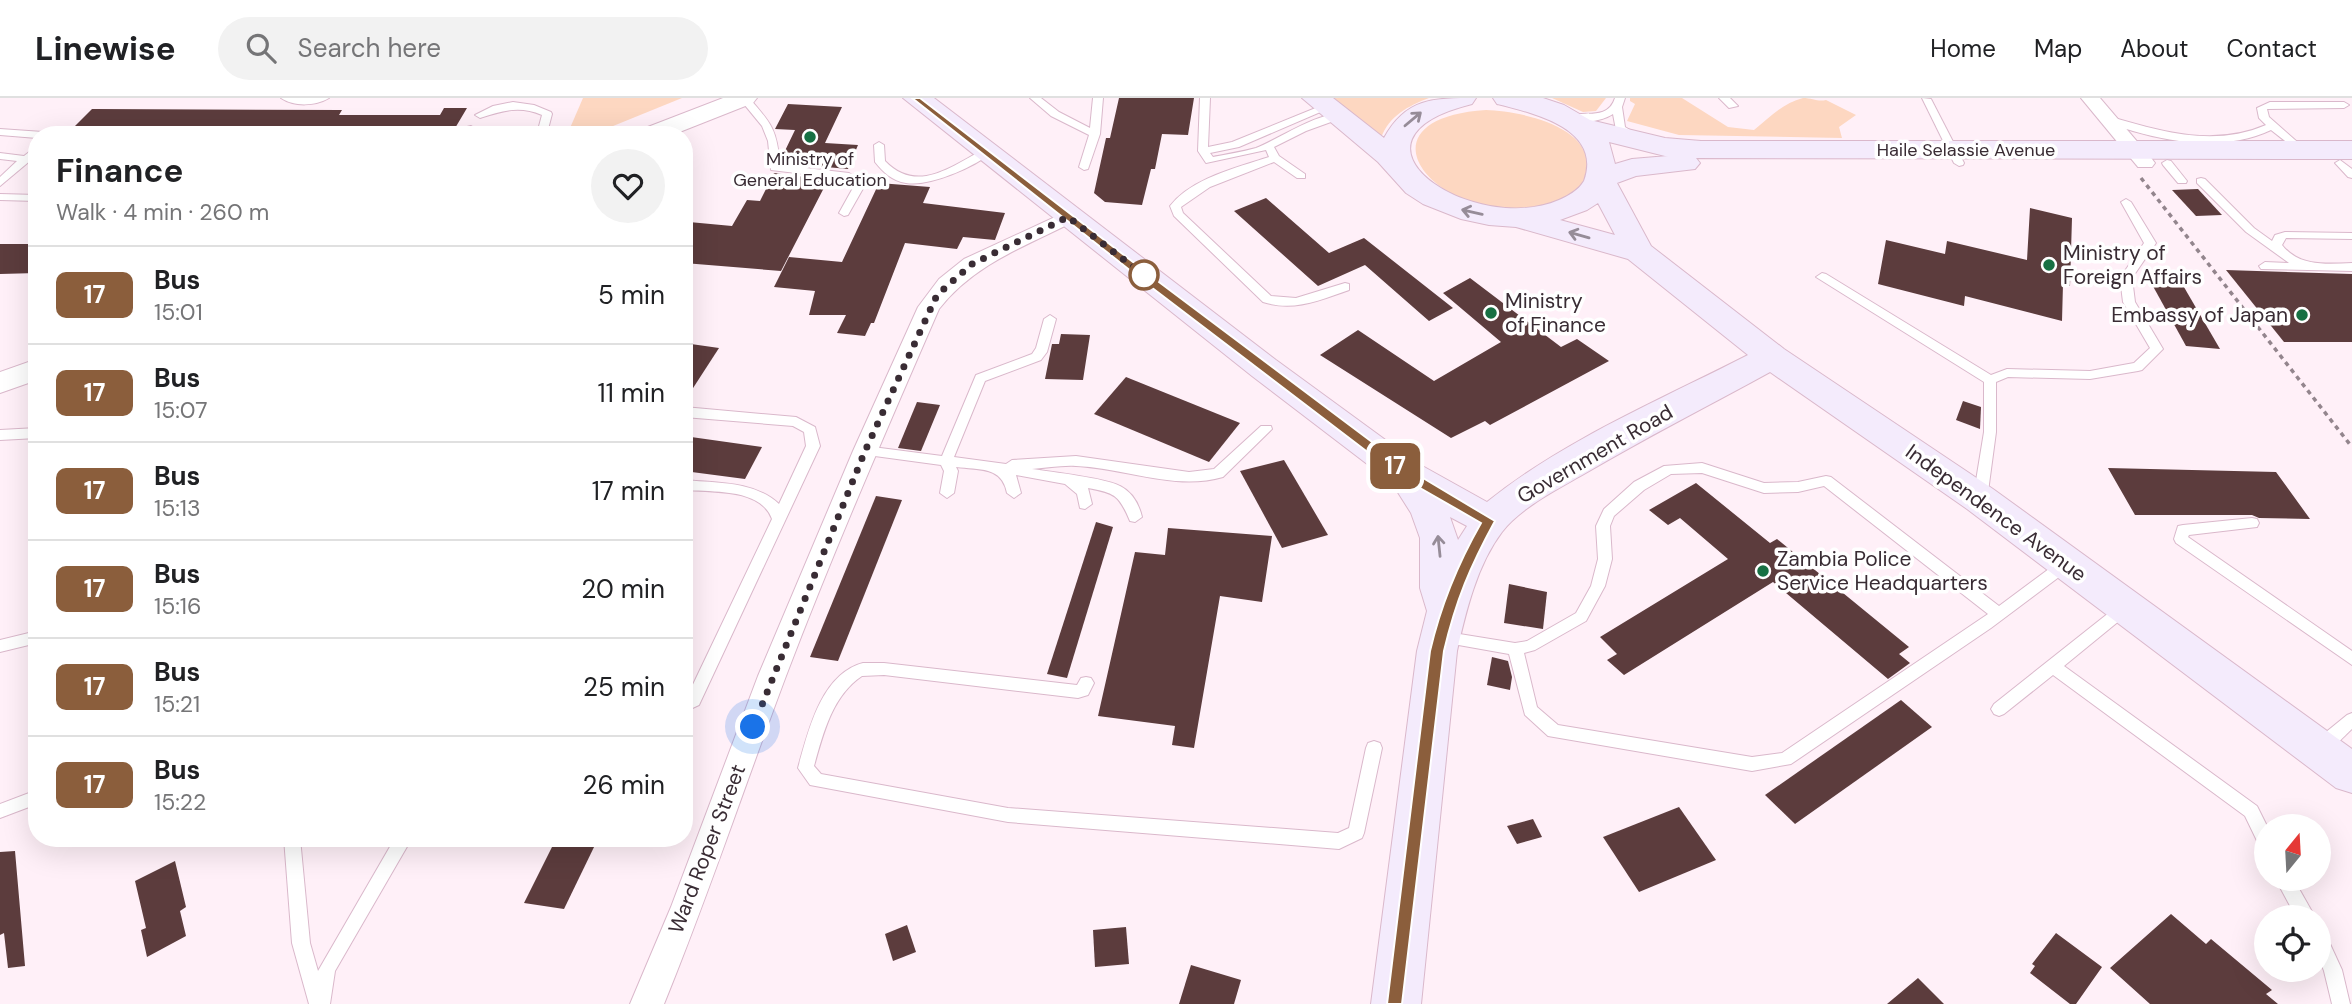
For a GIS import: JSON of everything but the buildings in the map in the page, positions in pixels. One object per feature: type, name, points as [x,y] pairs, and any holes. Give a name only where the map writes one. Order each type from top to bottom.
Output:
[{"type":"main road","points":[[917,98],[1068,217],[1404,473],[1489,521]]},
{"type":"main road","points":[[1399,166],[1394,152],[1404,125],[1416,114],[1432,106],[1462,98]]},
{"type":"main road","name":"Haile Selassie Avenue","points":[[1507,98],[1535,102],[1575,123],[1642,143],[1701,150],[2151,164],[2349,163]]},
{"type":"main road","points":[[1327,107],[1399,166],[1412,183],[1433,197],[1459,209],[1489,216],[1519,218],[1572,206],[1591,194],[1600,179],[1601,153],[1575,123]]},
{"type":"main road","name":"Haile Selassie Avenue","points":[[2151,164],[2299,149],[2349,163]]},
{"type":"main road","name":"Haile Selassie Avenue","points":[[1600,179],[1632,168],[1668,163],[1956,156]]},
{"type":"main road","name":"Independence Avenue","points":[[1600,179],[1639,252]]},
{"type":"main road","name":"Independence Avenue","points":[[1519,218],[1639,252],[1772,357],[1980,499],[2352,774]]},
{"type":"main road","name":"Government Road","points":[[1396,1004],[1437,651],[1464,565],[1489,521],[1528,489],[1560,470],[1772,357]]},
{"type":"main road","points":[[1404,473],[1420,497],[1439,538],[1443,625]]},
{"type":"street","points":[[672,126],[745,98]]},
{"type":"street","points":[[2090,98],[2151,164]]},
{"type":"street","name":"Ward Roper Street","points":[[647,1004],[687,907],[772,676],[865,451],[937,295],[972,264],[1068,217]]},
{"type":"street","points":[[0,383],[28,372]]},
{"type":"lane","points":[[286,98],[296,102],[324,98]]},
{"type":"lane","points":[[745,98],[767,125],[773,141],[775,168],[849,176],[857,180],[860,185],[844,213]]},
{"type":"lane","points":[[1035,98],[1055,114],[1095,134]]},
{"type":"lane","points":[[1084,167],[1095,134],[1098,98]]},
{"type":"lane","points":[[1205,98],[1205,156],[1233,158],[1259,150],[1269,137],[1327,107]]},
{"type":"lane","points":[[1724,98],[1733,106]]},
{"type":"lane","points":[[1926,99],[1956,156]]},
{"type":"lane","points":[[1575,123],[1601,117],[1619,102]]},
{"type":"lane","points":[[1619,102],[1620,128],[1642,143]]},
{"type":"lane","points":[[480,115],[513,104],[536,108],[547,114],[544,126]]},
{"type":"lane","points":[[2299,149],[2264,118],[2262,108],[2270,105],[2344,105]]},
{"type":"lane","points":[[2108,119],[2134,131],[2174,137],[2234,138],[2262,133],[2272,126]]},
{"type":"lane","points":[[0,132],[28,134]]},
{"type":"lane","points":[[1269,137],[1275,158],[1301,176]]},
{"type":"lane","points":[[879,145],[880,162],[897,178],[915,182],[936,176],[988,152]]},
{"type":"lane","points":[[0,156],[25,159]]},
{"type":"lane","points":[[0,183],[28,156]]},
{"type":"lane","points":[[1275,158],[1179,200],[1175,206],[1178,214],[1267,299],[1276,303],[1286,305],[1345,287]]},
{"type":"lane","points":[[2201,181],[2250,230],[2293,261],[2313,267]]},
{"type":"lane","points":[[0,197],[28,198]]},
{"type":"lane","points":[[1990,380],[2007,373],[2090,375],[2138,367],[2157,349],[2129,302],[2126,278],[2150,243],[2126,202]]},
{"type":"lane","points":[[2250,230],[2279,237],[2352,236]]},
{"type":"lane","points":[[2279,237],[2276,245],[2279,251]]},
{"type":"lane","points":[[2265,265],[2352,267]]},
{"type":"lane","points":[[1822,277],[1990,380]]},
{"type":"lane","points":[[947,493],[951,471],[946,461],[980,378],[1011,365],[1030,362],[1040,354],[1050,319]]},
{"type":"lane","points":[[1980,499],[1990,432],[1990,380]]},
{"type":"lane","points":[[693,413],[796,422],[810,430],[813,446],[693,701]]},
{"type":"lane","points":[[996,467],[1076,461],[1189,477],[1218,474],[1266,429]]},
{"type":"lane","points":[[0,435],[28,433]]},
{"type":"lane","points":[[865,451],[996,467],[1114,488],[1124,494],[1135,509],[1135,517]]},
{"type":"lane","points":[[996,467],[1011,479],[1014,493]]},
{"type":"lane","points":[[1443,625],[1515,649],[1530,646],[1581,617],[1598,586],[1605,559],[1603,526],[1609,513],[1639,486],[1668,469],[1702,468],[1764,488],[1798,487],[1826,481],[1998,614]]},
{"type":"lane","points":[[1069,480],[1083,492],[1085,504]]},
{"type":"lane","points":[[693,486],[756,494],[772,502],[778,511],[779,519]]},
{"type":"lane","points":[[2252,523],[2183,530],[2181,539],[2352,659]]},
{"type":"lane","points":[[1515,649],[1530,710],[1554,731],[1752,764],[1785,759],[1998,614],[2067,563]]},
{"type":"lane","points":[[1999,709],[2126,607]]},
{"type":"lane","points":[[0,646],[28,639]]},
{"type":"lane","points":[[2054,667],[2250,811],[2254,819]]},
{"type":"lane","points":[[1086,683],[1083,690],[1078,692],[884,669],[859,670],[846,678],[834,692],[811,748],[806,768],[816,780],[1008,815],[1339,841],[1356,833],[1374,748]]},
{"type":"lane","points":[[2317,749],[2352,720]]},
{"type":"lane","points":[[0,811],[28,800]]},
{"type":"lane","points":[[293,847],[301,943],[320,1004]]},
{"type":"lane","points":[[320,1004],[327,969],[399,847]]},
{"type":"lane","points":[[2331,966],[2341,1004]]},
{"type":"path","points":[[2151,164],[2352,447]]},
{"type":"shaded area","points":[[583,98],[682,98],[613,126],[571,126]]},
{"type":"shaded area","points":[[1328,98],[1429,98],[1394,118],[1381,138]]},
{"type":"shaded area","points":[[1552,98],[1606,98],[1596,111],[1583,112]]},
{"type":"shaded area","points":[[1630,98],[1682,98],[1728,127],[1754,130],[1783,107],[1803,98],[1826,100],[1856,115],[1839,127],[1842,138],[1679,135],[1627,121],[1635,104]]},
{"type":"shaded area","points":[[1486,110],[1533,117],[1565,131],[1577,141],[1585,153],[1587,172],[1583,183],[1570,195],[1553,202],[1504,208],[1470,202],[1442,188],[1423,170],[1416,150],[1422,132],[1445,118]]},
{"type":"bus line","name":"17","points":[[917,98],[1155,284],[1404,473],[1489,521],[1464,565],[1446,613],[1437,651],[1396,1004]]},
{"type":"place","name":"Ministry of General Education","points":[[810,137]]},
{"type":"place","name":"Ministry of Foreign Affairs","points":[[2049,265]]},
{"type":"place","name":"Ministry of Finance","points":[[1491,313]]},
{"type":"place","name":"Embassy of Japan","points":[[2302,315]]},
{"type":"place","name":"Zambia Police Service Headquarters","points":[[1763,571]]},
{"type":"route","points":[[753,727],[865,451],[929,307],[937,295],[959,273],[985,256],[1068,217],[1144,275]]}]
